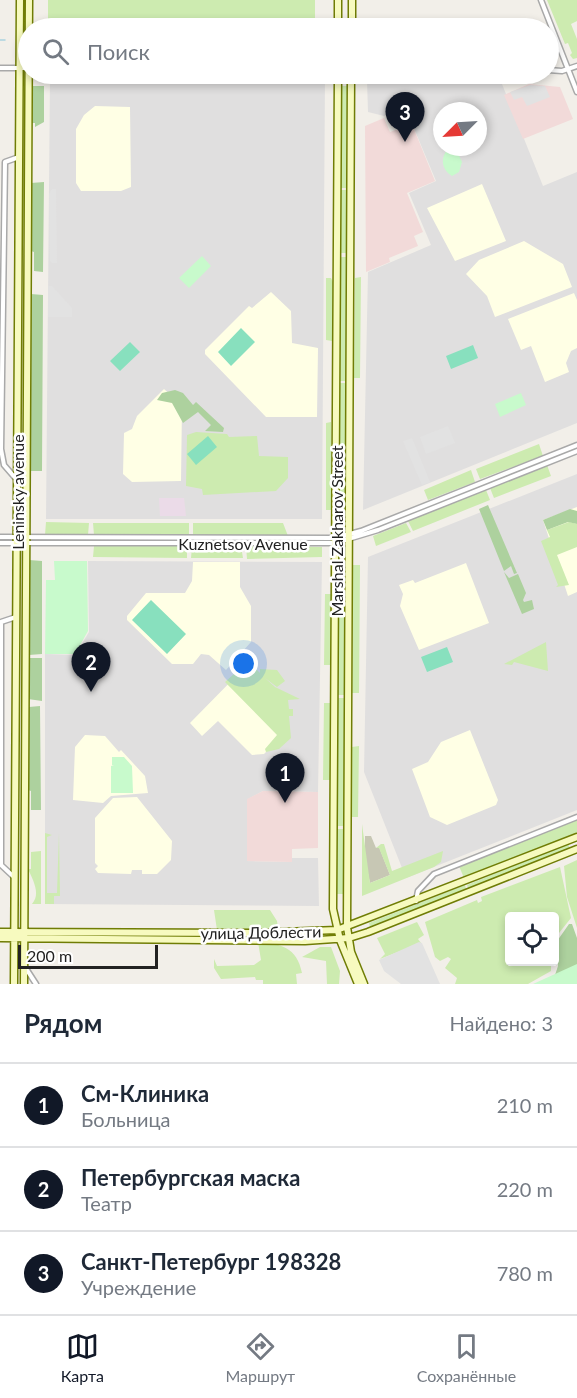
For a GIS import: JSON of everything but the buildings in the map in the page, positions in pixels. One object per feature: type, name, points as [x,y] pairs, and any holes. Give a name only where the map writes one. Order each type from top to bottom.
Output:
[{"type":"main road","name":"Leninsky avenue","points":[[20,0],[20,18]]},
{"type":"main road","name":"Leninsky avenue","points":[[28,0],[28,18]]},
{"type":"main road","points":[[338,0],[338,18]]},
{"type":"main road","points":[[351,18],[352,0]]},
{"type":"main road","name":"Leninsky avenue","points":[[14,984],[19,84]]},
{"type":"main road","name":"Leninsky avenue","points":[[24,984],[28,84]]},
{"type":"main road","name":"Marshal Zakharov Street","points":[[338,84],[333,909],[340,940],[358,984]]},
{"type":"main road","name":"Marshal Zakharov Street","points":[[351,84],[347,927],[364,984]]},
{"type":"main road","name":"улица Доблести","points":[[0,932],[24,935],[337,930],[577,837]]},
{"type":"main road","points":[[568,840],[573,843],[575,850]]},
{"type":"main road","name":"улица Доблести","points":[[24,935],[340,940],[575,850]]},
{"type":"main road","name":"улица Доблести","points":[[0,938],[14,935]]},
{"type":"street","points":[[541,0],[548,18]]},
{"type":"street","points":[[559,46],[577,92]]},
{"type":"street","points":[[559,69],[577,66]]},
{"type":"street","points":[[0,68],[18,68]]},
{"type":"street","points":[[17,480],[4,465],[2,449],[5,162],[19,158]]},
{"type":"street","name":"Kuznetsov Avenue","points":[[349,538],[577,445]]},
{"type":"street","name":"Kuznetsov Avenue","points":[[0,537],[17,540],[335,540],[349,538],[577,451]]},
{"type":"street","name":"Kuznetsov Avenue","points":[[0,543],[17,540]]},
{"type":"street","points":[[15,878],[1,865],[1,622],[16,618]]},
{"type":"street","points":[[416,901],[418,891],[434,874],[577,817]]},
{"type":"street","points":[[24,966],[36,984]]},
{"type":"shaded area","points":[[50,84],[325,84],[322,519],[46,519]]},
{"type":"shaded area","points":[[367,84],[502,84],[543,186],[577,172],[577,423],[363,510],[368,272],[431,245],[409,193],[436,181],[405,107],[384,116],[368,112]]},
{"type":"shaded area","points":[[529,84],[560,87],[573,119],[523,139],[504,95]]},
{"type":"shaded area","points":[[530,85],[545,86],[550,97],[527,106],[522,97],[514,100],[510,92]]},
{"type":"shaded area","points":[[95,106],[130,107],[131,187],[121,191],[81,191],[76,183],[76,129],[84,115]]},
{"type":"shaded area","points":[[384,118],[390,132],[412,124],[435,181],[407,193],[423,232],[414,236],[418,246],[389,258],[390,262],[366,272],[365,126]]},
{"type":"shaded area","points":[[482,184],[506,241],[455,261],[427,208]]},
{"type":"shaded area","points":[[52,189],[56,189],[57,263],[50,261],[49,194]]},
{"type":"shaded area","points":[[524,241],[563,264],[572,287],[495,317],[487,296],[466,274],[479,260]]},
{"type":"shaded area","points":[[48,286],[52,286],[72,308],[72,317],[48,317]]},
{"type":"shaded area","points":[[271,292],[291,311],[292,343],[318,348],[317,417],[266,417],[205,354],[205,350],[249,306],[252,308]]},
{"type":"shaded area","points":[[574,293],[577,300],[577,348],[571,351],[566,363],[569,372],[545,382],[531,346],[521,350],[508,319]]},
{"type":"shaded area","points":[[164,389],[182,405],[181,481],[132,482],[123,474],[124,433],[132,429],[137,416]]},
{"type":"shaded area","points":[[448,426],[455,443],[426,454],[420,437]]},
{"type":"shaded area","points":[[412,438],[430,482],[422,485],[403,441]]},
{"type":"shaded area","points":[[577,474],[577,810],[406,878],[364,772],[368,557]]},
{"type":"shaded area","points":[[159,498],[184,498],[186,516],[160,516]]},
{"type":"shaded area","points":[[577,507],[577,592],[568,596],[543,520]]},
{"type":"shaded area","points":[[88,561],[322,562],[318,792],[263,791],[248,799],[247,861],[291,862],[292,858],[318,858],[319,906],[45,904],[45,654],[75,655],[89,632]]},
{"type":"shaded area","points":[[193,562],[240,562],[240,587],[251,606],[251,642],[226,670],[209,655],[201,654],[193,664],[172,664],[127,620],[127,616],[146,593],[185,593],[192,581]]},
{"type":"shaded area","points":[[466,563],[489,623],[419,650],[400,606],[403,594],[399,585],[413,580],[415,583]]},
{"type":"shaded area","points":[[244,668],[288,730],[264,754],[252,755],[218,721],[202,736],[190,723]]},
{"type":"shaded area","points":[[470,730],[498,800],[496,805],[447,825],[430,817],[412,769],[428,762],[441,742]]},
{"type":"shaded area","points":[[85,735],[105,736],[119,752],[121,750],[145,776],[148,793],[111,796],[103,803],[73,800],[75,747]]},
{"type":"shaded area","points":[[263,791],[318,792],[318,848],[292,849],[292,862],[247,861],[247,799]]},
{"type":"shaded area","points":[[137,797],[172,841],[171,860],[157,874],[142,874],[142,870],[132,870],[131,874],[98,873],[95,869],[98,866],[95,863],[95,818],[113,798]]},
{"type":"shaded area","points":[[365,836],[371,836],[376,848],[379,847],[390,875],[370,883],[365,859]]},
{"type":"shaded area","points":[[419,942],[422,943],[440,984],[401,984],[384,971],[379,960]]},
{"type":"green space","points":[[48,0],[315,0],[315,18],[48,18]]},
{"type":"green space","points":[[547,0],[577,0],[577,21],[571,24],[577,39],[577,58],[573,59],[570,55],[572,53],[568,43],[565,44],[559,29],[559,18],[554,18]]},
{"type":"green space","points":[[32,86],[44,86],[44,122],[35,127],[35,123],[32,123]]},
{"type":"green space","points":[[341,86],[348,86],[348,188],[340,188]]},
{"type":"green space","points":[[444,156],[459,156],[462,162],[459,172],[452,176],[444,168]]},
{"type":"green space","points":[[44,182],[43,272],[34,271],[34,252],[31,251],[31,183]]},
{"type":"green space","points":[[340,190],[348,190],[347,253],[340,253]]},
{"type":"green space","points":[[202,256],[211,266],[189,288],[179,278]]},
{"type":"green space","points":[[340,257],[347,257],[347,381],[339,381]]},
{"type":"green space","points":[[361,277],[360,378],[354,378],[355,278]]},
{"type":"green space","points":[[326,278],[331,278],[333,282],[332,341],[326,340]]},
{"type":"green space","points":[[31,294],[43,295],[42,471],[29,471]]},
{"type":"green space","points":[[241,328],[255,342],[231,366],[218,352]]},
{"type":"green space","points":[[130,342],[140,352],[120,371],[110,361]]},
{"type":"green space","points":[[473,345],[478,358],[451,369],[446,356]]},
{"type":"green space","points":[[339,383],[347,383],[346,509],[339,509]]},
{"type":"green space","points":[[175,390],[183,393],[193,405],[196,402],[224,428],[223,432],[205,431],[211,425],[198,412],[183,423],[172,403],[157,400],[162,393]]},
{"type":"green space","points":[[521,393],[526,405],[500,417],[495,404]]},
{"type":"green space","points":[[331,422],[332,510],[326,510],[326,423]]},
{"type":"green space","points":[[196,432],[227,434],[229,437],[257,436],[259,456],[288,457],[288,478],[276,491],[203,495],[202,489],[186,486],[187,435]]},
{"type":"green space","points":[[208,436],[217,447],[196,465],[187,454]]},
{"type":"green space","points":[[539,444],[543,456],[480,479],[476,469]]},
{"type":"green space","points":[[547,465],[551,476],[494,498],[490,488]]},
{"type":"green space","points":[[471,470],[475,482],[428,500],[424,490]]},
{"type":"green space","points":[[486,490],[490,500],[413,531],[408,521]]},
{"type":"green space","points":[[488,505],[517,573],[514,574],[511,566],[504,571],[479,509]]},
{"type":"green space","points":[[570,509],[577,511],[577,524],[568,522],[547,530],[543,520]]},
{"type":"green space","points":[[46,522],[89,523],[88,535],[45,535]]},
{"type":"green space","points":[[569,522],[577,524],[577,547],[557,555],[569,585],[556,587],[558,585],[541,541],[550,537],[547,530]]},
{"type":"green space","points":[[93,523],[189,523],[189,536],[94,535]]},
{"type":"green space","points":[[193,523],[283,523],[288,536],[193,536]]},
{"type":"green space","points":[[406,523],[411,532],[376,546],[373,536]]},
{"type":"green space","points":[[94,546],[187,546],[187,558],[93,557]]},
{"type":"green space","points":[[192,546],[241,546],[243,558],[191,558]]},
{"type":"green space","points":[[246,546],[322,547],[322,557],[247,559]]},
{"type":"green space","points":[[29,560],[42,561],[42,654],[29,655]]},
{"type":"green space","points":[[54,561],[87,561],[88,631],[75,654],[45,654],[46,580],[55,580]]},
{"type":"green space","points":[[338,563],[346,563],[345,695],[338,695]]},
{"type":"green space","points":[[353,565],[360,565],[359,693],[352,693]]},
{"type":"green space","points":[[504,572],[509,578],[518,574],[526,593],[523,600],[524,602],[532,600],[534,609],[522,614]]},
{"type":"green space","points":[[325,594],[332,594],[331,665],[324,665]]},
{"type":"green space","points":[[151,600],[186,634],[167,654],[132,620]]},
{"type":"green space","points":[[546,642],[548,671],[514,662],[512,665],[504,664]]},
{"type":"green space","points":[[447,647],[453,662],[427,672],[421,657]]},
{"type":"green space","points":[[29,658],[42,658],[42,701],[28,699]]},
{"type":"green space","points":[[244,665],[252,665],[260,673],[260,669],[277,670],[285,681],[277,687],[265,678],[275,687],[300,699],[288,700],[289,709],[293,709],[293,716],[289,716],[291,738],[279,749],[266,752],[265,749],[277,735],[225,682]]},
{"type":"green space","points":[[338,698],[345,698],[345,826],[337,826]]},
{"type":"green space","points":[[324,703],[331,703],[331,780],[323,780]]},
{"type":"green space","points":[[40,706],[41,810],[31,810],[31,791],[28,790],[29,707]]},
{"type":"green space","points":[[359,746],[358,817],[352,817],[352,747]]},
{"type":"green space","points":[[112,757],[124,757],[132,766],[133,793],[111,793],[111,766],[114,765],[112,765]]},
{"type":"green space","points":[[577,819],[577,833],[464,878],[459,866]]},
{"type":"green space","points":[[362,824],[370,883],[390,875],[379,848],[376,848],[381,844],[384,844],[392,871],[443,851],[441,862],[434,867],[362,896]]},
{"type":"green space","points":[[337,829],[345,829],[344,894],[337,894]]},
{"type":"green space","points":[[45,833],[52,835],[47,837],[47,893],[57,893],[59,833],[60,896],[54,896],[54,904],[45,904]]},
{"type":"green space","points":[[568,844],[570,848],[468,888],[467,885]]},
{"type":"green space","points":[[41,851],[41,904],[32,904],[36,891],[28,869],[31,869],[31,852]]},
{"type":"green space","points":[[577,860],[577,928],[567,897],[564,866]]},
{"type":"green space","points":[[560,867],[571,918],[559,933],[559,912],[505,912],[505,966],[551,966],[551,971],[528,984],[455,984],[457,978],[445,968],[451,959],[448,957],[440,961],[435,957],[425,922],[477,900],[478,903],[482,901],[481,897]]},
{"type":"green space","points":[[465,885],[466,889],[370,927],[369,923]]},
{"type":"green space","points":[[214,910],[270,910],[277,921],[278,928],[217,930]]},
{"type":"green space","points":[[417,922],[424,935],[418,939],[421,943],[380,959],[385,954],[377,938]]},
{"type":"green space","points":[[569,924],[572,924],[577,938],[577,984],[552,984],[559,966],[559,938]]},
{"type":"green space","points":[[258,942],[281,946],[292,952],[300,964],[302,973],[296,974],[297,984],[263,984],[263,980],[256,980],[255,977],[221,979],[214,968],[214,959],[217,966],[254,965],[261,960]]},
{"type":"green space","points":[[320,947],[331,947],[340,971],[339,984],[327,984],[326,961],[302,957]]},
{"type":"green space","points":[[577,964],[577,984],[533,984]]},
{"type":"waterway","points":[[0,40],[5,40]]},
{"type":"place","name":"Санкт-Петербург 198328","points":[[405,142]]},
{"type":"place","name":"Петербургская маска","points":[[91,692]]},
{"type":"place","name":"См-Клиника","points":[[285,803]]}]
